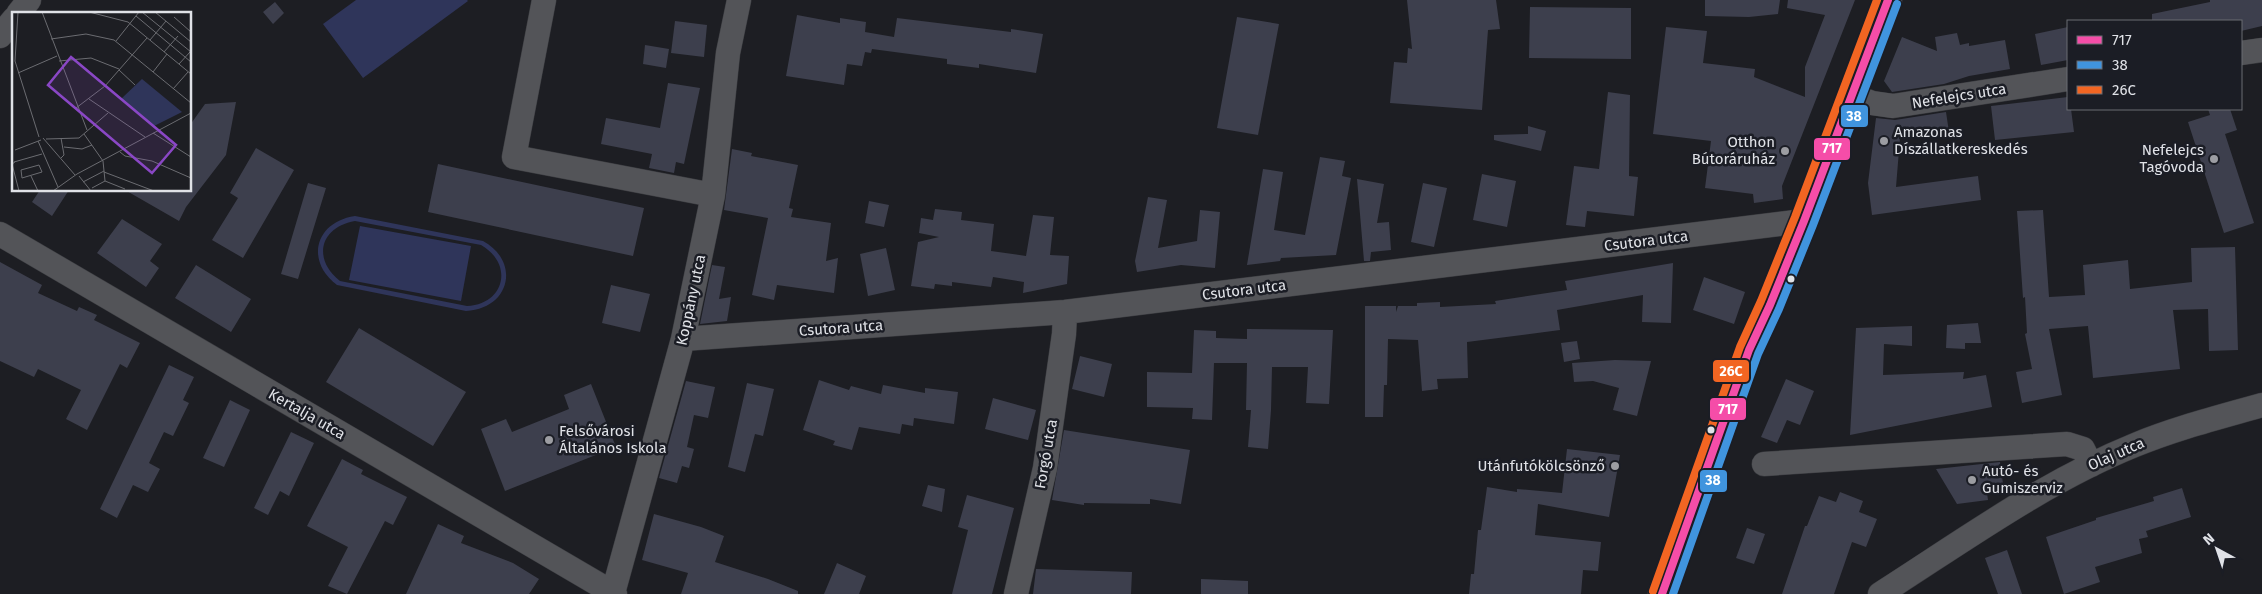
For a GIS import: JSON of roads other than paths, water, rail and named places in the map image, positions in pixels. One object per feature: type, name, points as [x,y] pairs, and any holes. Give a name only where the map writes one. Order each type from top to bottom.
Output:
[{"type":"main road","points":[[1662,594],[1749,350],[1804,221],[1888,0]]},
{"type":"street","points":[[20,12],[29,0]]},
{"type":"street","points":[[544,0],[514,157],[713,195]]},
{"type":"street","name":"Koppány utca","points":[[614,594],[683,339],[713,195],[728,53],[739,0]]},
{"type":"street","points":[[0,36],[12,21]]},
{"type":"street","points":[[2242,53],[2262,50]]},
{"type":"street","name":"Nefelejcs utca","points":[[1851,95],[1872,103],[1892,106],[2067,79]]},
{"type":"street","name":"Csutora utca","points":[[683,339],[1064,312],[1804,221]]},
{"type":"street","name":"Kertalja utca","points":[[0,234],[614,594]]},
{"type":"street","name":"Forgó utca","points":[[1016,594],[1045,468],[1064,334],[1064,312]]},
{"type":"street","name":"Olaj utca","points":[[1880,594],[2029,498],[2091,465],[2135,444],[2181,428],[2262,406]]},
{"type":"street","points":[[1764,464],[2067,444],[2083,449],[2091,465]]},
{"type":"place","name":"Amazonas Díszállatkereskedés","points":[[1884,141]]},
{"type":"place","name":"Otthon Bútoráruház","points":[[1785,151]]},
{"type":"place","name":"Nefelejcs Tagóvoda","points":[[2214,159]]},
{"type":"place","name":"Felsővárosi Általános Iskola","points":[[549,440]]},
{"type":"place","name":"Utánfutókölcsönző","points":[[1615,466]]},
{"type":"place","name":"Autó- és Gumiszerviz","points":[[1972,480]]}]
